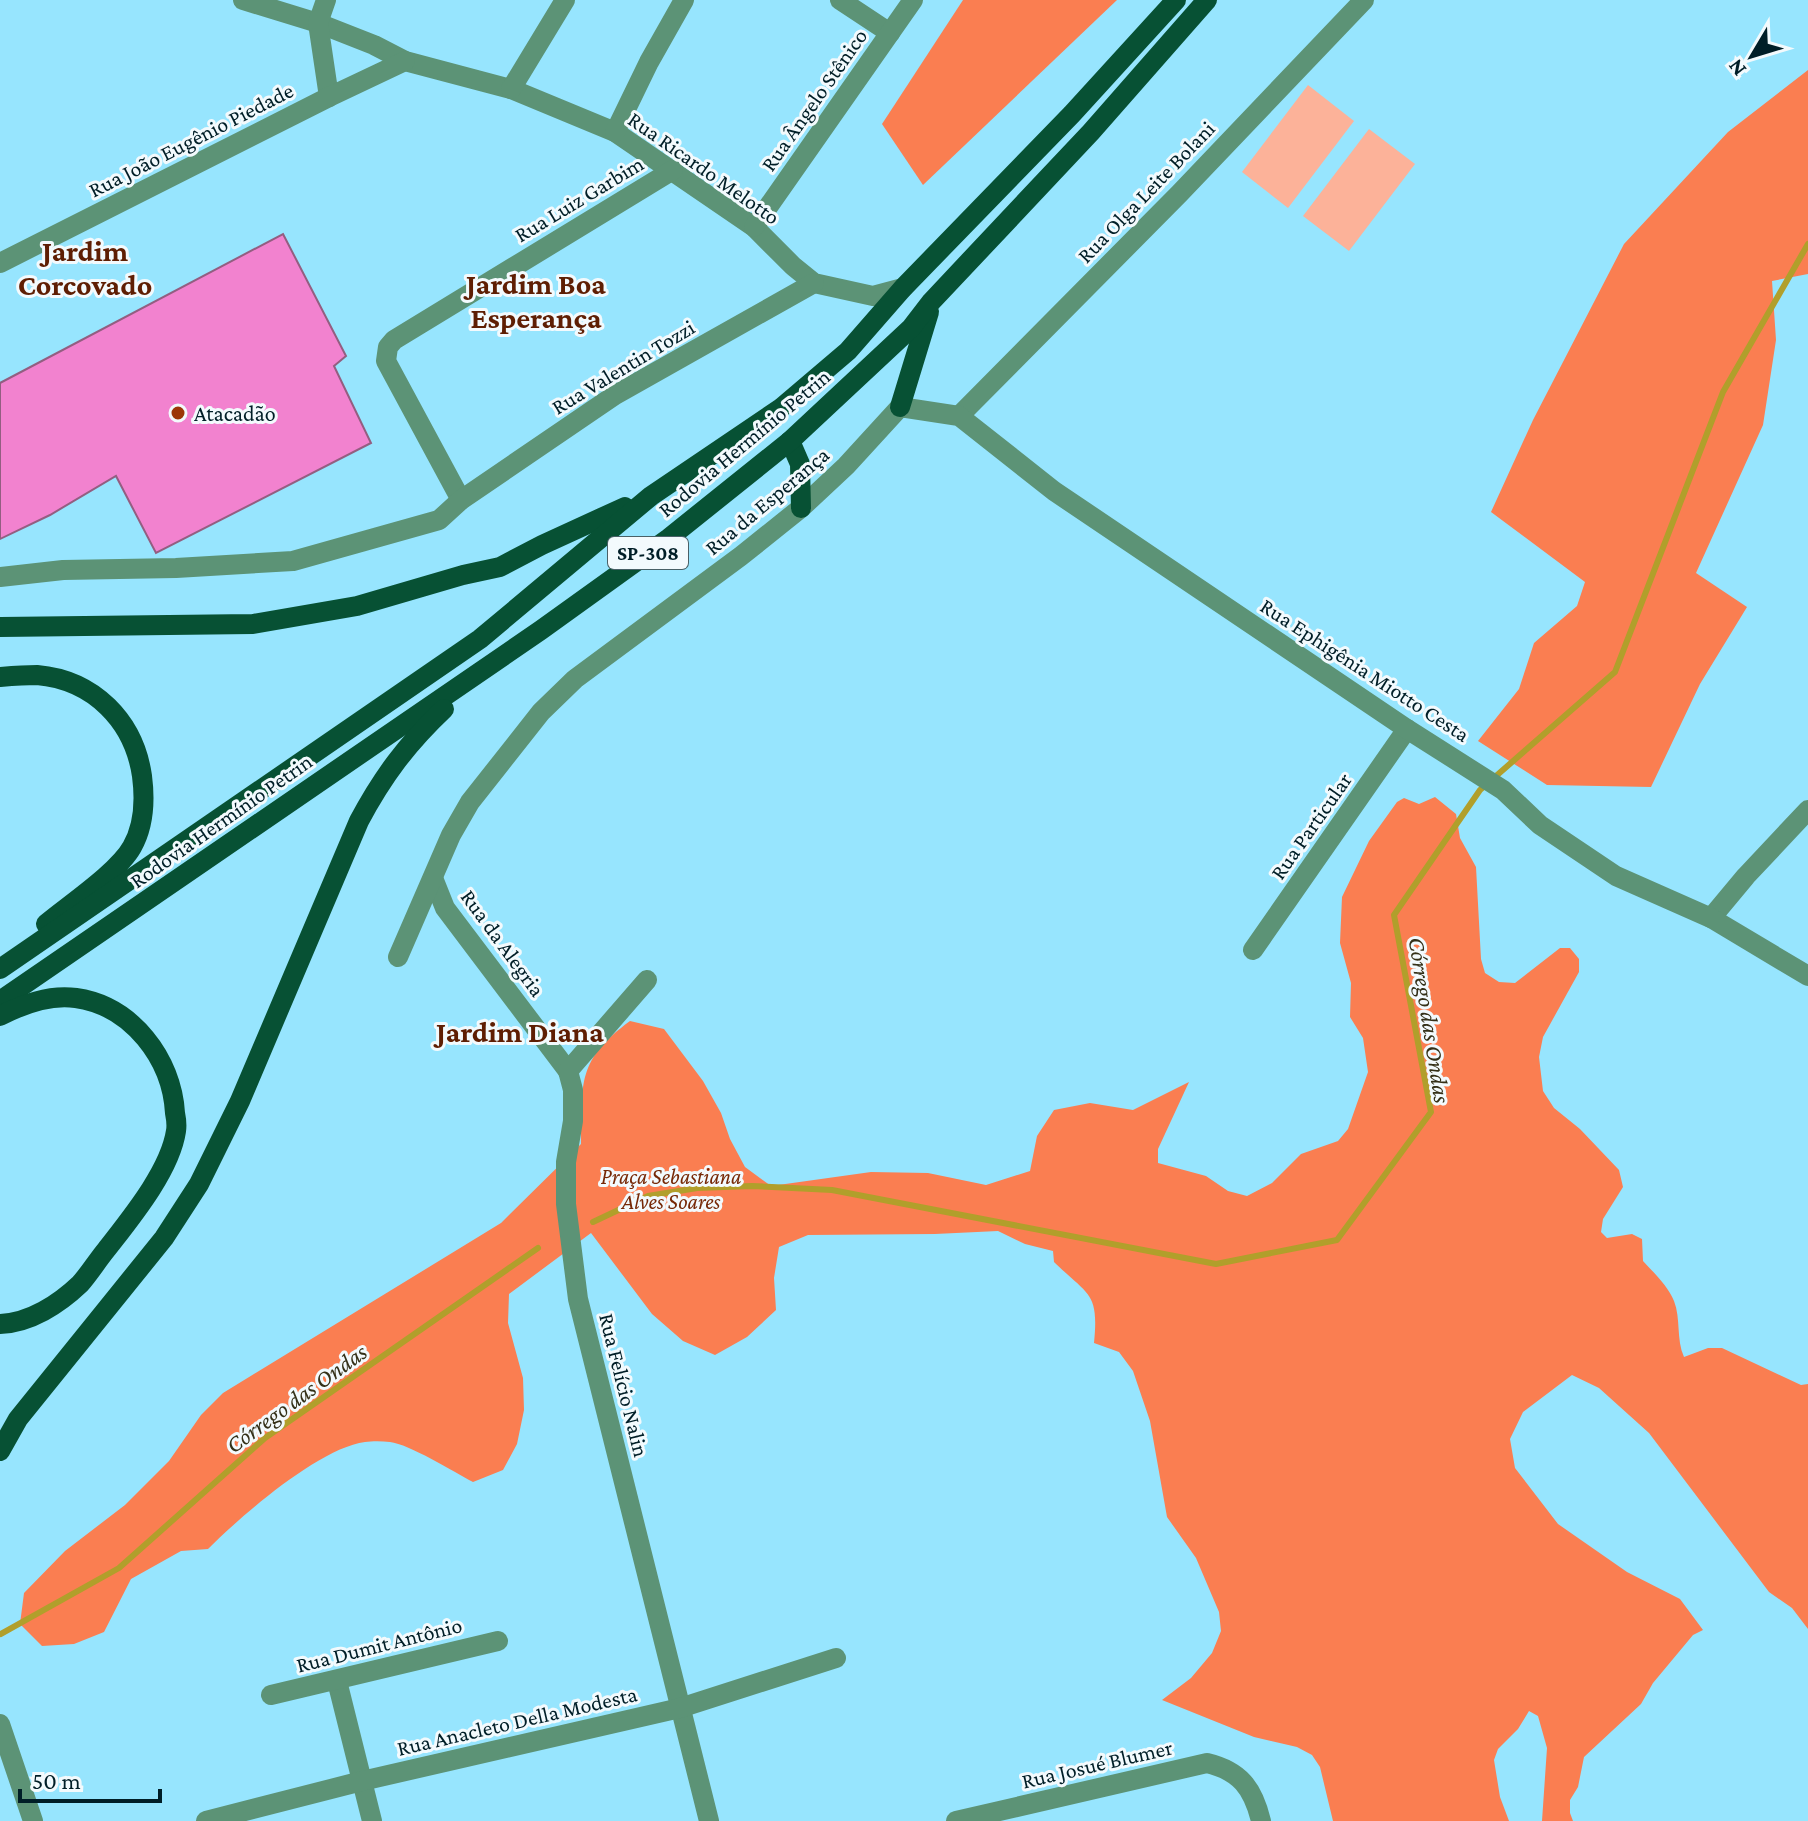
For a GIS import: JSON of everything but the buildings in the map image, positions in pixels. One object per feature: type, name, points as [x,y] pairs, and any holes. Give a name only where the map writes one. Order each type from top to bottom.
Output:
[{"type":"main road","name":"Rodovia Hermínio Petrin","points":[[0,969],[480,639],[651,496],[781,408],[848,351],[903,288],[1072,114],[1176,0]]},
{"type":"main road","name":"Rodovia Hermínio Petrin","points":[[0,1001],[541,630],[669,538],[790,441],[911,328],[931,302],[1091,132],[1207,0]]},
{"type":"main road","points":[[900,407],[931,302]]},
{"type":"main road","points":[[790,441],[800,464],[801,508]]},
{"type":"main road","points":[[0,627],[253,624],[357,606],[500,567],[651,496]]},
{"type":"main road","points":[[0,1451],[18,1419],[164,1238],[199,1184],[240,1101],[359,821],[376,789],[411,740],[541,630]]},
{"type":"main road","points":[[0,677],[38,675],[91,693],[116,714],[129,731],[139,754],[144,792],[142,821],[133,846],[121,862],[0,963]]},
{"type":"main road","points":[[0,1016],[28,1002],[75,998],[112,1010],[138,1029],[159,1056],[174,1090],[176,1130],[164,1164],[146,1199],[80,1284],[47,1310],[14,1323],[0,1324]]},
{"type":"street","name":"Rua Ricardo Melotto","points":[[243,0],[318,23],[405,61],[511,89],[615,132],[754,227],[814,283],[873,296],[903,288]]},
{"type":"street","points":[[326,0],[318,23],[329,97]]},
{"type":"street","points":[[511,89],[565,0]]},
{"type":"street","points":[[615,132],[684,0]]},
{"type":"street","points":[[840,0],[890,33]]},
{"type":"street","name":"Rua Ângelo Stênico","points":[[754,227],[913,0]]},
{"type":"street","name":"Rua Olga Leite Bolani","points":[[959,416],[1179,194],[1364,0]]},
{"type":"street","name":"Rua João Eugênio Piedade","points":[[0,263],[405,61]]},
{"type":"street","name":"Rua Luiz Garbim","points":[[461,500],[386,361],[388,347],[394,340],[673,170]]},
{"type":"street","name":"Rua Valentin Tozzi","points":[[0,577],[63,570],[176,568],[293,561],[439,520],[461,500],[615,395],[814,283]]},
{"type":"street","name":"Rua Ephigênia Miotto Cesta","points":[[900,407],[959,416],[1054,491],[1407,729],[1503,790],[1540,825],[1616,876],[1711,918],[1808,976]]},
{"type":"street","name":"Rua da Esperança","points":[[398,957],[451,835],[470,802],[541,712],[575,679],[801,508],[846,466],[900,407]]},
{"type":"street","name":"Rua Particular","points":[[1253,950],[1407,729]]},
{"type":"street","points":[[1711,918],[1808,810]]},
{"type":"street","name":"Rua da Alegria","points":[[433,878],[445,908],[568,1071]]},
{"type":"street","points":[[568,1071],[647,980]]},
{"type":"street","name":"Rua Felício Nalin","points":[[568,1071],[573,1090],[573,1121],[566,1162],[566,1204],[578,1299],[709,1821]]},
{"type":"street","name":"Rua Dumit Antônio","points":[[271,1695],[498,1641]]},
{"type":"street","name":"Rua Anacleto Della Modesta","points":[[206,1821],[362,1781],[680,1708],[836,1658]]},
{"type":"street","points":[[337,1681],[372,1821]]},
{"type":"street","points":[[0,1724],[33,1821]]},
{"type":"street","name":"Rua Josué Blumer","points":[[956,1821],[1207,1763],[1229,1768],[1244,1782],[1257,1804],[1261,1821]]},
{"type":"shaded area","points":[[1308,85],[1354,121],[1288,208],[1242,172]]},
{"type":"shaded area","points":[[1369,129],[1415,164],[1349,251],[1303,216]]},
{"type":"green space","points":[[963,0],[1117,0],[923,185],[882,124]]},
{"type":"green space","points":[[1808,70],[1808,274],[1772,281],[1776,340],[1763,425],[1696,573],[1747,607],[1700,684],[1651,787],[1547,785],[1478,741],[1519,689],[1534,643],[1577,606],[1585,582],[1491,512],[1533,420],[1624,244],[1728,132]]},
{"type":"green space","name":"Praça Sebastiana Alves Soares","points":[[1435,797],[1456,814],[1460,838],[1476,867],[1481,959],[1485,973],[1499,982],[1515,983],[1560,948],[1570,948],[1579,959],[1579,972],[1543,1037],[1539,1057],[1543,1091],[1554,1108],[1580,1129],[1619,1170],[1623,1187],[1603,1219],[1601,1232],[1607,1238],[1632,1234],[1642,1239],[1643,1261],[1674,1301],[1684,1357],[1708,1348],[1722,1348],[1801,1385],[1808,1384],[1808,1629],[1792,1608],[1769,1592],[1649,1433],[1599,1388],[1572,1375],[1523,1412],[1510,1439],[1515,1468],[1558,1524],[1627,1572],[1680,1599],[1703,1630],[1693,1635],[1653,1683],[1641,1704],[1584,1757],[1578,1787],[1570,1800],[1573,1821],[1542,1821],[1547,1748],[1538,1716],[1529,1711],[1518,1729],[1498,1749],[1494,1760],[1500,1797],[1509,1821],[1333,1821],[1320,1767],[1312,1755],[1297,1747],[1254,1737],[1162,1700],[1191,1678],[1212,1653],[1221,1631],[1219,1612],[1196,1558],[1167,1517],[1150,1421],[1133,1371],[1119,1352],[1094,1343],[1093,1304],[1083,1289],[1054,1262],[1053,1251],[1025,1244],[998,1231],[808,1235],[779,1247],[774,1278],[776,1310],[747,1337],[715,1355],[683,1341],[652,1314],[591,1233],[509,1294],[508,1323],[523,1378],[524,1410],[517,1444],[503,1470],[473,1482],[398,1444],[371,1441],[346,1447],[282,1485],[208,1549],[181,1551],[131,1579],[104,1632],[74,1644],[42,1646],[20,1624],[24,1593],[65,1551],[125,1505],[169,1461],[201,1415],[223,1393],[501,1223],[581,1144],[583,1088],[591,1061],[600,1048],[630,1021],[664,1029],[703,1081],[745,1167],[771,1186],[871,1172],[928,1173],[986,1185],[1030,1171],[1037,1136],[1054,1110],[1090,1103],[1133,1110],[1189,1082],[1158,1149],[1158,1163],[1206,1176],[1228,1191],[1247,1196],[1272,1183],[1301,1154],[1338,1141],[1348,1129],[1368,1072],[1363,1038],[1350,1017],[1351,983],[1340,943],[1342,897],[1369,841],[1397,802],[1404,798],[1419,804]]},
{"type":"waterway","name":"Córrego das Ondas","points":[[593,1222],[648,1196],[697,1188],[752,1186],[832,1190],[1216,1264],[1337,1240],[1431,1112],[1394,915],[1480,790],[1615,672],[1723,392],[1808,244]]},
{"type":"waterway","name":"Córrego das Ondas","points":[[1,1634],[119,1568],[265,1438],[538,1248]]},
{"type":"place","name":"Atacadão","points":[[178,413]]},
{"type":"district","name":"Jardim Corcovado","points":[[85,267]]},
{"type":"district","name":"Jardim Boa Esperança","points":[[536,300]]},
{"type":"district","name":"Jardim Diana","points":[[520,1031]]}]
